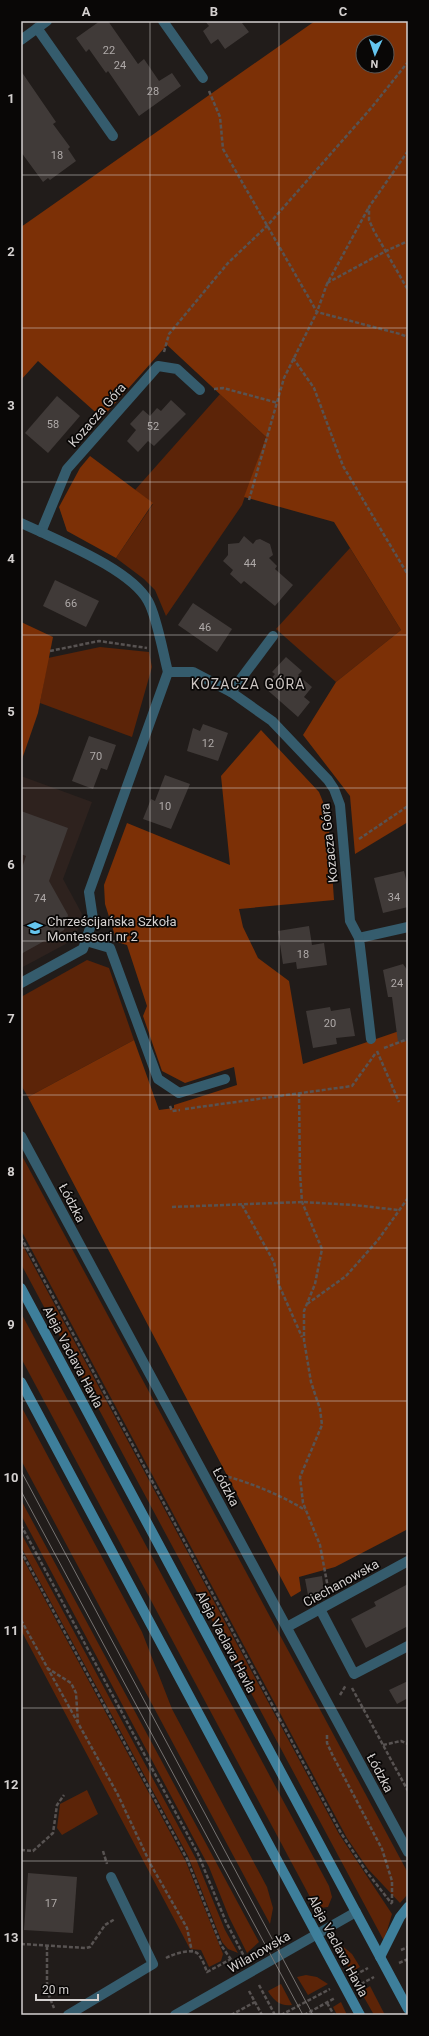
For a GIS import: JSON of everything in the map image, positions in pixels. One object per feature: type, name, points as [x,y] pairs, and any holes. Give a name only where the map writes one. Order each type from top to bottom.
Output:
[{"type":"main road","name":"Aleja Vaclava Havla","points":[[21,1288],[408,2009]]},
{"type":"main road","name":"Aleja Vaclava Havla","points":[[21,1382],[360,2015]]},
{"type":"main road","points":[[380,1957],[400,1917],[408,1907]]},
{"type":"street","points":[[21,40],[47,21]]},
{"type":"street","points":[[163,21],[203,78]]},
{"type":"street","points":[[37,28],[113,136]]},
{"type":"street","points":[[158,366],[177,369],[200,390]]},
{"type":"street","name":"Kozacza Góra","points":[[41,532],[67,469],[158,366]]},
{"type":"street","points":[[21,523],[101,561],[132,584],[148,601],[168,672],[90,892],[93,919],[83,949],[21,984]]},
{"type":"street","points":[[231,692],[273,636]]},
{"type":"street","name":"Kozacza Góra","points":[[168,672],[193,672],[231,692],[272,721],[328,780],[334,789],[340,805],[350,921],[359,938],[371,1038]]},
{"type":"street","points":[[359,938],[408,927]]},
{"type":"street","points":[[86,941],[110,948],[158,1079],[179,1093],[225,1079]]},
{"type":"street","name":"Łódzka","points":[[21,1136],[408,1852]]},
{"type":"street","name":"Ciechanowska","points":[[287,1627],[408,1561]]},
{"type":"street","points":[[320,1609],[354,1674],[408,1646]]},
{"type":"street","points":[[68,2015],[154,1964],[110,1877]]},
{"type":"street","name":"Wilanowska","points":[[175,2015],[356,1912]]},
{"type":"path","points":[[158,366],[169,334],[228,263],[268,226],[372,107],[408,62]]},
{"type":"path","points":[[203,78],[220,117],[223,149],[318,312],[400,334],[408,338]]},
{"type":"path","points":[[248,500],[278,403],[284,378],[293,358],[318,312],[327,284],[369,207],[408,151]]},
{"type":"path","points":[[369,207],[369,220],[408,290]]},
{"type":"path","points":[[327,284],[386,251],[408,241]]},
{"type":"path","points":[[293,358],[314,388],[344,466],[408,575]]},
{"type":"path","points":[[200,390],[223,388],[278,403]]},
{"type":"path","points":[[50,650],[99,641],[150,648],[161,648]]},
{"type":"path","points":[[344,848],[408,806]]},
{"type":"path","points":[[371,1038],[399,1102]]},
{"type":"path","points":[[170,1086],[167,1099],[172,1111],[352,1086],[377,1051],[408,1038]]},
{"type":"path","points":[[299,1093],[300,1173],[302,1202],[322,1249],[315,1284],[304,1311],[304,1340],[310,1382],[320,1409],[322,1425],[300,1477],[303,1504],[320,1545],[325,1576],[332,1602]]},
{"type":"path","points":[[306,1304],[346,1276],[378,1240],[408,1198]]},
{"type":"path","points":[[172,1207],[302,1202],[354,1205],[398,1210]]},
{"type":"path","points":[[242,1204],[274,1262],[279,1285],[304,1340]]},
{"type":"path","points":[[21,1237],[341,1833],[400,1917]]},
{"type":"path","points":[[202,1470],[245,1482],[285,1498],[306,1510]]},
{"type":"path","points":[[21,1525],[198,1854],[226,1922],[276,2015]]},
{"type":"path","points":[[21,1551],[186,1859],[221,1945],[231,1959],[262,2015]]},
{"type":"path","points":[[21,1620],[116,1793],[151,1865],[187,1928],[192,1952]]},
{"type":"path","points":[[47,1668],[71,1683],[76,1693],[78,1723]]},
{"type":"path","points":[[351,1688],[408,1791]]},
{"type":"path","points":[[383,1744],[401,1741],[408,1744]]},
{"type":"path","points":[[403,1782],[408,1780]]},
{"type":"path","points":[[21,1850],[33,1851],[54,1833],[57,1805],[64,1795]]},
{"type":"path","points":[[104,1851],[105,1857]]},
{"type":"path","points":[[21,1944],[90,1947],[105,1925],[128,1911]]},
{"type":"path","points":[[47,1946],[47,1991],[55,2009]]},
{"type":"path","points":[[177,1953],[192,1952],[199,1955],[207,1972],[231,1959]]},
{"type":"path","points":[[405,1960],[408,1963]]},
{"type":"path","points":[[231,2015],[255,2002]]},
{"type":"path","points":[[327,2003],[334,2015]]},
{"type":"shaded area","points":[[315,21],[408,21],[408,822],[355,854],[350,796],[303,735],[336,682],[401,630],[334,522],[244,497],[266,437],[167,345],[102,418],[38,361],[21,380],[21,227]]},
{"type":"shaded area","points":[[220,394],[266,437],[242,505],[166,616],[155,590],[144,579],[116,558],[153,504],[135,490]]},
{"type":"shaded area","points":[[90,456],[153,503],[116,558],[67,531],[59,507],[80,468]]},
{"type":"shaded area","points":[[350,548],[401,630],[336,682],[276,629]]},
{"type":"shaded area","points":[[21,622],[53,637],[38,713],[21,762]]},
{"type":"shaded area","points":[[100,647],[149,652],[152,667],[132,737],[40,703],[48,658]]},
{"type":"shaded area","points":[[261,730],[319,792],[328,814],[334,900],[239,909],[243,927],[258,958],[289,981],[303,1064],[408,1028],[408,1529],[335,1567],[299,1577],[301,1591],[291,1597],[28,1097],[134,1040],[159,1110],[174,1108],[174,1105],[237,1085],[234,1067],[185,1083],[162,1071],[143,1016],[147,1006],[127,945],[117,942],[105,904],[104,885],[127,823],[230,865],[221,776]]},
{"type":"shaded area","points":[[21,776],[92,802],[63,879],[82,914],[75,939],[21,968]]},
{"type":"shaded area","points":[[87,960],[109,968],[134,1040],[28,1097],[21,1085],[21,997]]},
{"type":"shaded area","points":[[21,1154],[408,1873],[408,1894],[400,1903],[368,1869],[347,1838],[21,1230]]},
{"type":"shaded area","points":[[21,1242],[339,1834],[392,1914],[384,1941],[21,1264]]},
{"type":"shaded area","points":[[21,1313],[329,1886],[332,1897],[328,1907],[320,1908],[310,1897],[21,1358]]},
{"type":"shaded area","points":[[21,1406],[142,1632],[172,1709],[267,1887],[273,1908],[270,1924],[21,1460]]},
{"type":"shaded area","points":[[21,1500],[259,1942],[247,1953],[229,1917],[209,1867],[21,1515]]},
{"type":"shaded area","points":[[21,1533],[196,1859],[225,1930],[238,1953],[228,1949],[222,1942],[188,1856],[21,1547]]},
{"type":"shaded area","points":[[21,1555],[186,1862],[223,1954],[221,1961],[209,1967],[201,1950],[190,1949],[21,1630]]},
{"type":"shaded area","points":[[87,1790],[98,1814],[62,1835],[57,1828],[60,1804]]},
{"type":"shaded area","points":[[340,1944],[352,1954],[360,1967],[351,1972],[338,1948]]},
{"type":"shaded area","points":[[306,1975],[317,1977],[328,1984],[308,1995],[297,1977]]},
{"type":"shaded area","points":[[281,1984],[292,2005],[281,2004],[272,1997],[268,1991]]},
{"type":"shaded area","points":[[370,1986],[385,2015],[374,2015],[361,1992]]},
{"type":"shaded area","points":[[341,2002],[347,2015],[337,2015],[333,2007]]},
{"type":"building","points":[[100,21],[108,21],[138,64],[144,59],[159,81],[172,73],[181,86],[139,116],[108,71],[106,73],[89,49],[86,52],[76,38]]},
{"type":"building","points":[[205,21],[245,21],[242,23],[249,32],[225,49],[218,39],[211,44],[203,31],[209,26]]},
{"type":"building","points":[[21,71],[56,122],[53,124],[70,147],[68,149],[76,161],[50,180],[48,178],[43,182],[21,152]]},
{"type":"building","points":[[57,396],[80,416],[48,453],[25,433]]},
{"type":"building","points":[[171,400],[186,414],[154,446],[148,441],[138,452],[127,441],[136,430],[130,424],[143,410],[150,416],[157,408],[161,411]]},
{"type":"building","points":[[244,536],[253,544],[256,540],[260,539],[270,544],[273,555],[269,558],[277,566],[275,569],[293,585],[275,606],[244,581],[241,584],[230,574],[233,570],[223,561],[228,555],[228,544],[239,543]]},
{"type":"building","points":[[55,580],[99,601],[86,627],[43,606]]},
{"type":"building","points":[[193,603],[232,629],[217,652],[178,625]]},
{"type":"building","points":[[286,657],[302,671],[298,675],[312,687],[304,697],[310,702],[298,717],[264,687],[275,674],[272,672]]},
{"type":"building","points":[[203,724],[228,733],[218,761],[187,751],[193,728],[200,731]]},
{"type":"building","points":[[89,736],[116,745],[107,770],[101,768],[93,789],[72,781]]},
{"type":"building","points":[[165,775],[190,784],[171,829],[143,819],[151,799],[155,801]]},
{"type":"building","points":[[21,811],[68,828],[49,881],[68,915],[64,930],[21,954],[21,871],[26,856],[21,854]]},
{"type":"building","points":[[404,871],[408,887],[408,907],[383,913],[374,878]]},
{"type":"building","points":[[309,926],[312,945],[324,943],[327,965],[297,969],[296,962],[283,964],[278,931]]},
{"type":"building","points":[[403,964],[408,971],[408,1041],[398,1042],[392,997],[388,997],[383,970]]},
{"type":"building","points":[[330,1007],[331,1011],[350,1008],[355,1036],[336,1038],[337,1044],[313,1048],[306,1011]]},
{"type":"building","points":[[322,1576],[324,1592],[308,1595],[305,1579]]},
{"type":"building","points":[[408,1584],[408,1626],[366,1648],[351,1619],[376,1606],[374,1602]]},
{"type":"building","points":[[408,1681],[408,1698],[397,1704],[389,1690]]},
{"type":"building","points":[[28,1873],[77,1877],[73,1933],[24,1930]]},
{"type":"tram line","points":[[21,1471],[313,2015]]},
{"type":"tram line","points":[[21,1491],[303,2015]]},
{"type":"place","name":"Chrześcijańska Szkoła Montessori nr 2","points":[[35,928]]},
{"type":"district","name":"KOZACZA GÓRA","points":[[248,684]]}]
